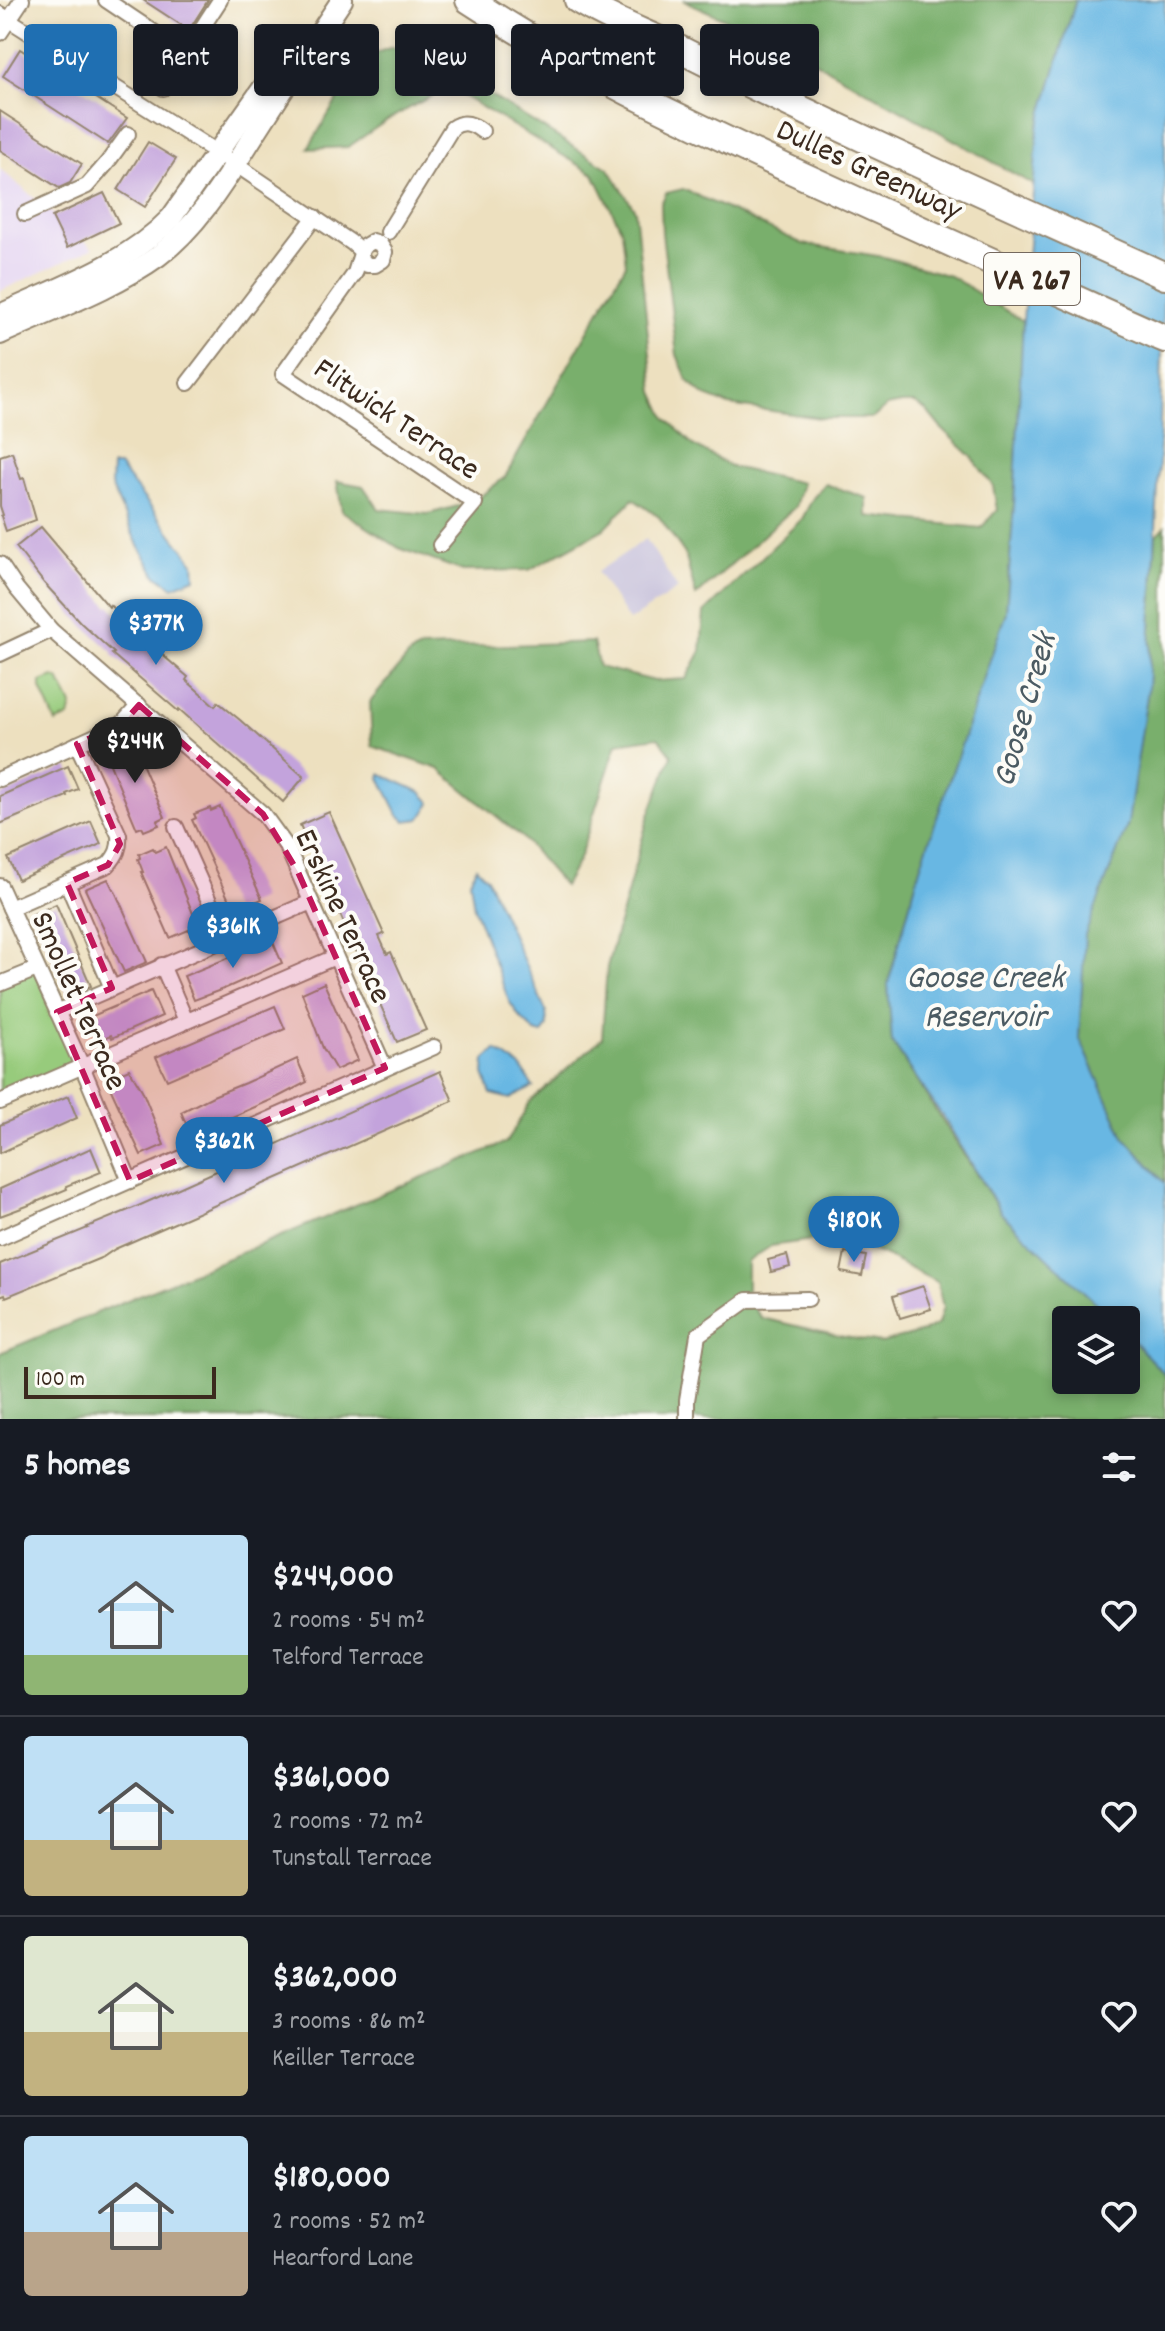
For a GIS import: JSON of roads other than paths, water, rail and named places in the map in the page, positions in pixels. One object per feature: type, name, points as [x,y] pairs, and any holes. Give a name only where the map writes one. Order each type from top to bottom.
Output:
[{"type":"highway","name":"Dulles Greenway","points":[[469,0],[555,53],[639,98],[899,220],[1165,339]]},
{"type":"highway","name":"Dulles Greenway","points":[[578,0],[621,24]]},
{"type":"highway","points":[[603,0],[640,24]]},
{"type":"highway","name":"Dulles Greenway","points":[[684,52],[825,122],[1165,276]]},
{"type":"main road","points":[[0,315],[136,250],[154,235],[171,218],[266,84],[340,0]]},
{"type":"main road","points":[[0,334],[121,278],[157,257],[187,229],[235,164],[340,0]]},
{"type":"street","points":[[22,0],[3,23],[235,164],[365,253],[388,232],[452,128],[463,123],[482,131]]},
{"type":"street","points":[[106,0],[142,24]]},
{"type":"street","points":[[204,24],[220,0]]},
{"type":"street","points":[[25,214],[87,186],[128,134]]},
{"type":"street","points":[[188,383],[315,217]]},
{"type":"street","name":"Flitwick Terrace","points":[[365,253],[283,374],[475,503],[440,545]]},
{"type":"street","name":"Erskine Terrace","points":[[0,564],[51,630],[263,814],[287,847],[385,1068]]},
{"type":"street","points":[[0,654],[51,630]]},
{"type":"street","points":[[0,779],[122,724],[139,705]]},
{"type":"street","points":[[10,908],[108,865],[116,856],[119,835],[77,744]]},
{"type":"street","points":[[176,827],[226,939]]},
{"type":"street","points":[[67,883],[112,988]]},
{"type":"street","name":"Smollet Terrace","points":[[0,886],[82,1066],[130,1181]]},
{"type":"street","points":[[57,1012],[311,902]]},
{"type":"street","points":[[0,1102],[335,957]]},
{"type":"street","points":[[162,965],[186,1021]]},
{"type":"street","points":[[0,984],[37,969]]},
{"type":"street","points":[[0,1238],[434,1047]]},
{"type":"street","points":[[687,1419],[687,1400],[698,1335],[747,1300],[808,1299]]},
{"type":"water","name":"Goose Creek Reservoir","points":[[1076,0],[1165,0],[1165,223],[1159,468],[1148,689],[1128,823],[1085,935],[1079,1037],[1124,1137],[1165,1183],[1165,1375],[1140,1348],[1140,1306],[1099,1306],[1002,1214],[945,1120],[892,1042],[888,984],[920,868],[1006,612],[1038,128]]},
{"type":"water","points":[[112,466],[119,466],[194,563],[195,578],[173,587],[156,575],[135,539],[111,486]]},
{"type":"water","points":[[381,774],[421,792],[431,803],[420,819],[405,821],[398,814],[380,778]]},
{"type":"water","points":[[476,867],[487,878],[546,1011],[547,1026],[542,1034],[535,1032],[519,1016],[509,1001],[474,908],[470,881]]},
{"type":"water","points":[[496,1050],[521,1067],[533,1087],[510,1099],[491,1094],[484,1074],[485,1060]]},
{"type":"water label","name":"Goose Creek","points":[[1022,709]]}]
